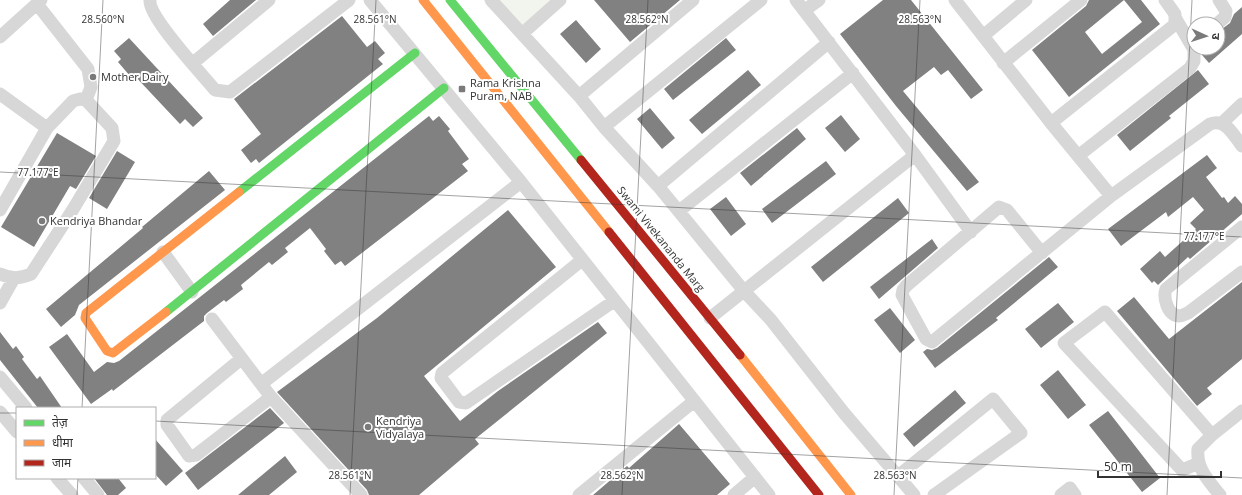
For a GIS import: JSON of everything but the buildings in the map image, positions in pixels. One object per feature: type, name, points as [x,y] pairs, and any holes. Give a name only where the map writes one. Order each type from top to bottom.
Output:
[{"type":"street","points":[[150,0],[151,10],[168,35],[215,90],[230,92],[349,0]]},
{"type":"street","points":[[193,63],[269,0]]},
{"type":"street","points":[[370,0],[521,182],[693,402],[769,495]]},
{"type":"street","points":[[423,0],[819,495]]},
{"type":"street","name":"Swami Vivekananda Marg","points":[[450,0],[776,399],[850,495]]},
{"type":"street","points":[[491,0],[580,96],[604,127],[658,186],[744,291],[771,320],[844,413],[914,495]]},
{"type":"street","points":[[523,33],[560,0]]},
{"type":"street","points":[[580,96],[693,0]]},
{"type":"street","points":[[604,127],[760,0]]},
{"type":"street","points":[[796,0],[915,155],[971,232]]},
{"type":"street","points":[[805,10],[818,0]]},
{"type":"street","points":[[955,0],[1051,123],[1111,196]]},
{"type":"street","points":[[983,36],[1026,0]]},
{"type":"street","points":[[1004,63],[1081,0]]},
{"type":"street","points":[[1165,0],[1173,10],[1176,19],[1186,35]]},
{"type":"street","points":[[1219,0],[1226,12],[1224,16]]},
{"type":"street","points":[[1,35],[39,2],[88,69],[91,87],[86,100]]},
{"type":"street","points":[[1051,123],[1173,26],[1176,19]]},
{"type":"street","points":[[658,186],[829,42]]},
{"type":"street","points":[[414,53],[86,313],[85,318],[107,351],[113,353],[192,292],[444,88]]},
{"type":"street","points":[[1078,156],[1190,68],[1194,61],[1194,56]]},
{"type":"street","points":[[679,211],[853,73]]},
{"type":"street","points":[[0,94],[47,128]]},
{"type":"street","points":[[0,210],[47,128],[73,101],[80,99],[86,100],[112,128],[115,138],[114,141],[34,271],[24,277],[14,278],[0,274]]},
{"type":"street","points":[[1042,254],[1004,208],[999,207],[903,290],[903,299],[926,339],[931,342],[1042,254],[1111,196],[1210,124],[1222,123],[1242,104]]},
{"type":"street","points":[[1222,123],[1242,146]]},
{"type":"street","points":[[710,318],[915,155]]},
{"type":"street","points":[[261,384],[521,182]]},
{"type":"street","points":[[1242,227],[1166,289],[1164,294],[1166,303],[1175,314],[1180,316],[1188,313],[1242,272]]},
{"type":"street","points":[[163,252],[192,292]]},
{"type":"street","points":[[582,260],[442,373],[441,378],[459,402],[466,403],[614,301]]},
{"type":"street","points":[[0,302],[14,278]]},
{"type":"street","points":[[1199,463],[1182,470],[1064,343],[1105,312],[1212,435]]},
{"type":"street","points":[[212,319],[271,397],[360,494]]},
{"type":"street","points":[[241,359],[167,420],[167,425],[190,456],[196,455],[271,397]]},
{"type":"street","points":[[0,378],[25,407]]},
{"type":"street","points":[[898,476],[993,398],[1021,433],[934,495]]},
{"type":"street","points":[[579,495],[693,402]]},
{"type":"street","points":[[1220,495],[1201,470],[1198,449],[1212,435],[1242,411]]},
{"type":"street","points":[[0,412],[16,431]]},
{"type":"street","points":[[734,495],[755,477]]},
{"type":"street","points":[[58,479],[72,495]]},
{"type":"street","points":[[85,479],[98,495]]},
{"type":"street","points":[[1061,495],[1070,488],[1075,495]]},
{"type":"shaded area","points":[[494,0],[550,0],[520,28]]},
{"type":"traffic: fast","points":[[450,0],[581,160]]},
{"type":"traffic: fast","points":[[239,192],[415,53]]},
{"type":"traffic: fast","points":[[166,312],[444,88]]},
{"type":"traffic: slow","points":[[423,0],[609,232]]},
{"type":"traffic: slow","points":[[166,312],[113,353],[107,351],[85,318],[86,313],[239,192]]},
{"type":"traffic: slow","points":[[740,355],[851,495]]},
{"type":"traffic: jam","points":[[581,160],[740,355]]},
{"type":"traffic: jam","points":[[609,232],[819,495]]},
{"type":"place","name":"Mother Dairy","points":[[93,77]]},
{"type":"place","name":"Rama Krishna Puram, NAB","points":[[462,89]]},
{"type":"place","name":"Kendriya Bhandar","points":[[42,221]]},
{"type":"place","name":"Kendriya Vidyalaya","points":[[368,427]]}]
